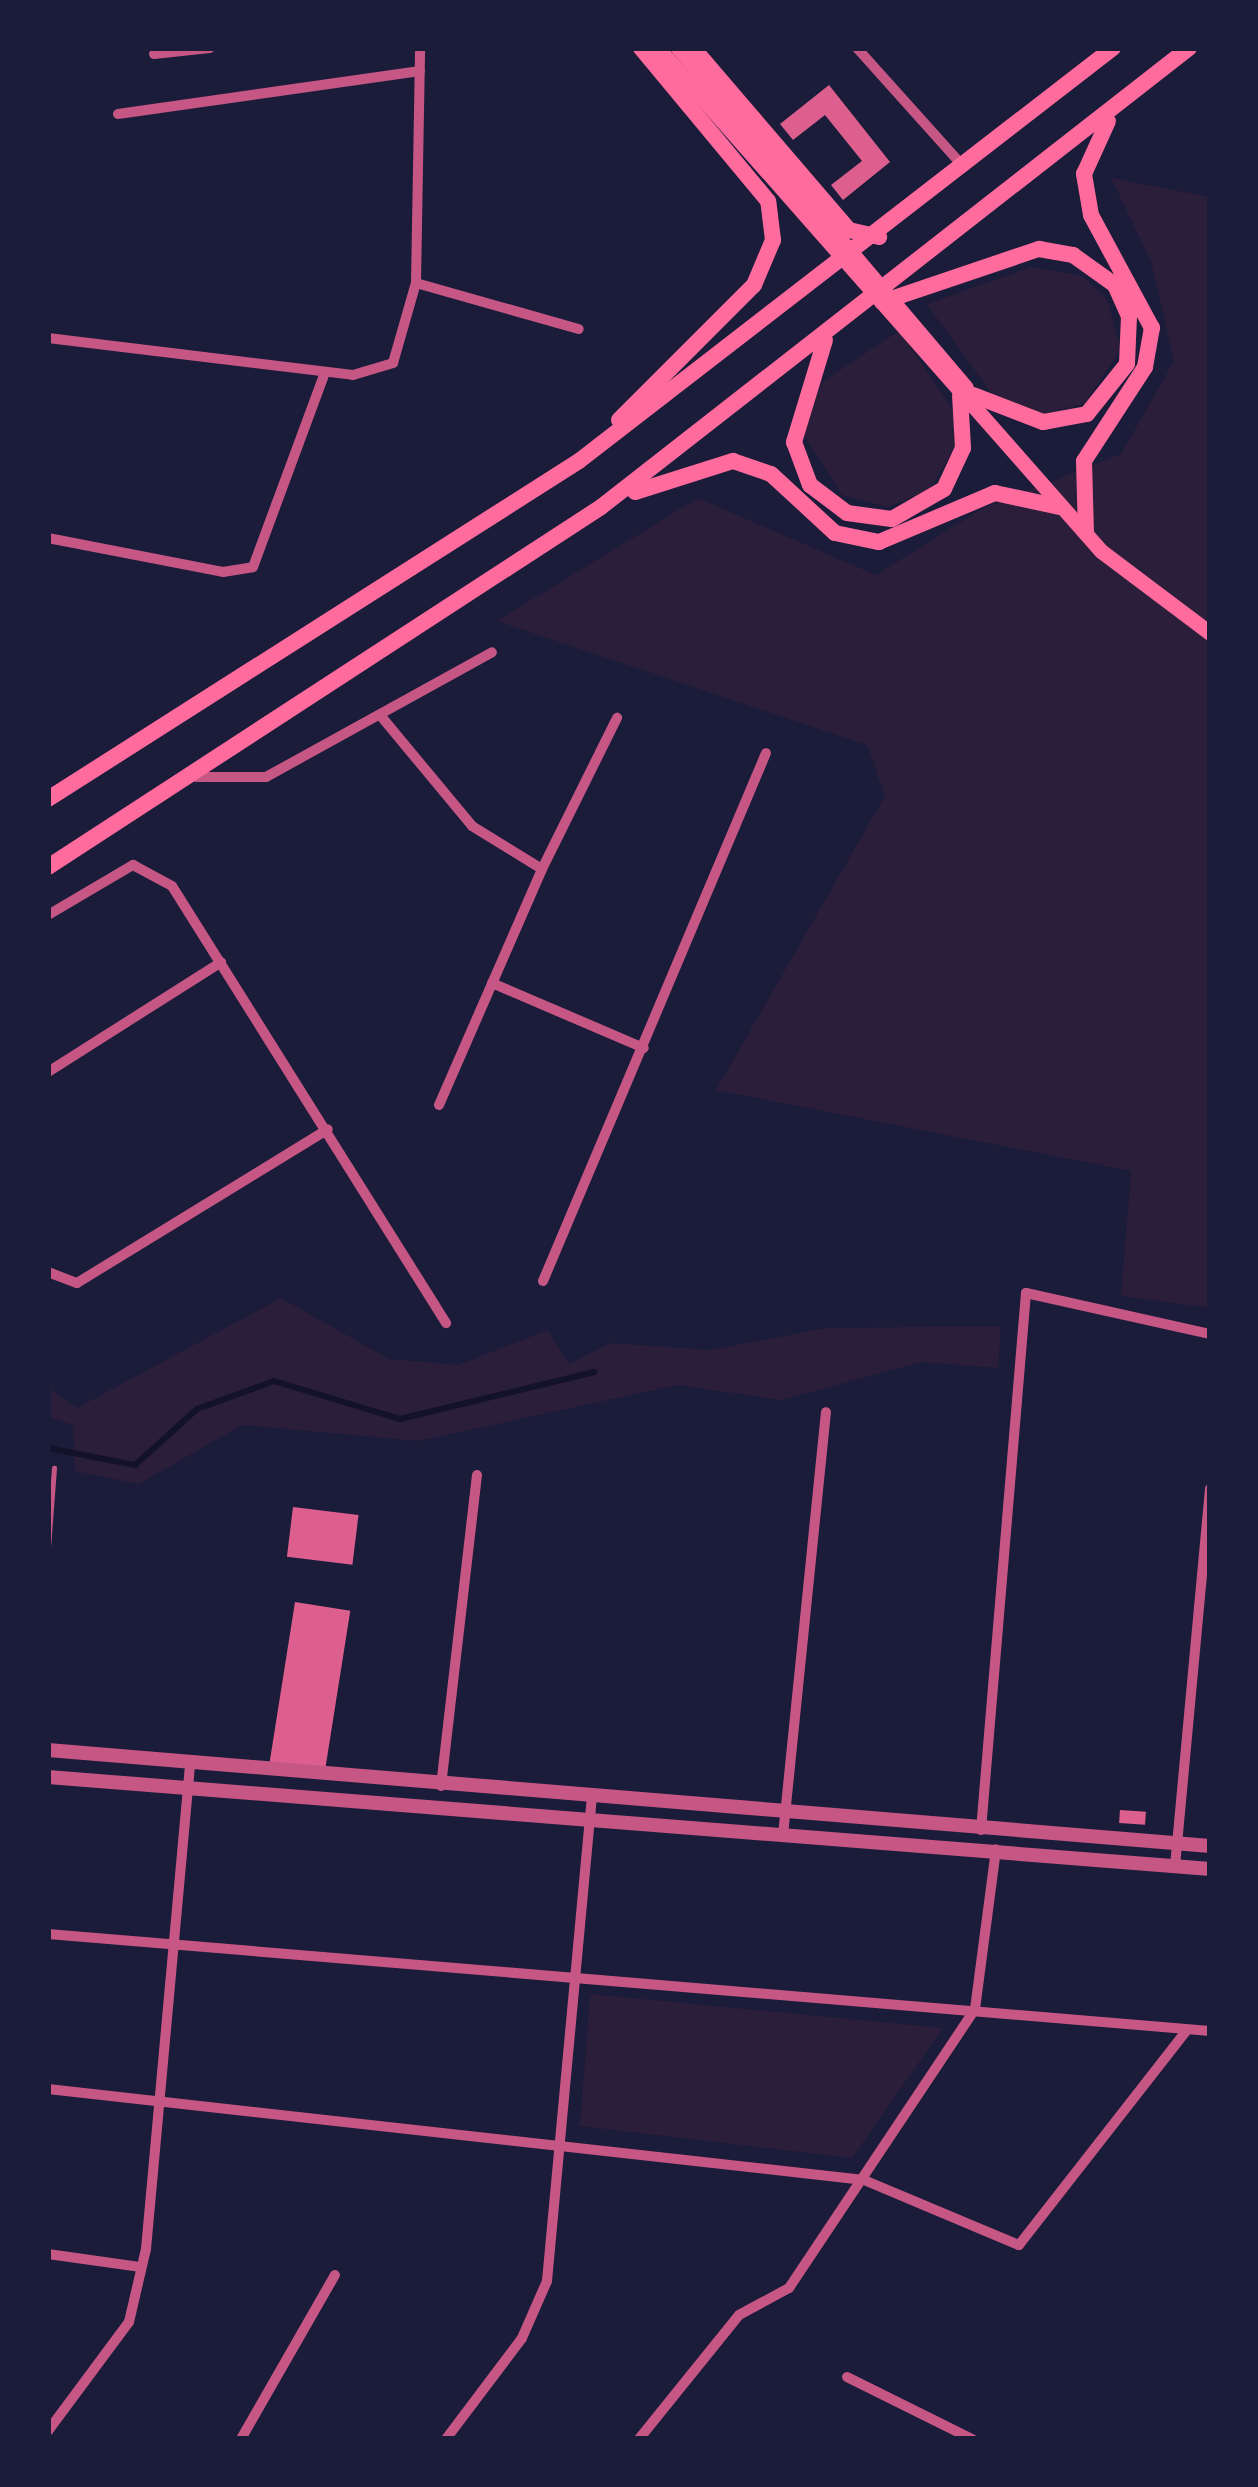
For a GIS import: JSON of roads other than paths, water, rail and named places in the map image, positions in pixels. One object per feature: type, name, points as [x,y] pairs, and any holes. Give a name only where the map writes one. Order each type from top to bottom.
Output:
[{"type":"main road","points":[[579,461],[754,284],[773,240],[768,201],[641,48]]},
{"type":"main road","points":[[658,48],[779,177],[1101,551]]},
{"type":"main road","points":[[678,48],[779,177]]},
{"type":"main road","points":[[693,48],[849,230],[880,237]]},
{"type":"main road","points":[[48,799],[579,461],[880,237],[1113,48]]},
{"type":"main road","points":[[48,867],[196,777],[601,507],[827,337],[1190,48]]},
{"type":"main road","points":[[1086,532],[1084,461],[1151,341],[1087,199],[1084,174],[1114,110]]},
{"type":"main road","points":[[864,308],[1039,249],[1073,255],[1115,285],[1129,316],[1126,364],[1088,414],[1043,422],[967,395]]},
{"type":"main road","points":[[827,337],[795,412],[794,442],[810,484],[847,513],[892,519],[944,489],[963,448],[967,395]]},
{"type":"main road","points":[[967,395],[1101,551],[1210,633]]},
{"type":"main road","points":[[601,507],[716,460],[771,474],[820,522],[863,541],[907,538],[995,493],[1060,507]]},
{"type":"street","points":[[154,54],[210,48]]},
{"type":"street","points":[[48,338],[326,372],[387,366],[416,284],[420,48]]},
{"type":"street","points":[[857,48],[966,169]]},
{"type":"street","points":[[118,114],[420,71]]},
{"type":"street","points":[[416,284],[579,329]]},
{"type":"street","points":[[48,538],[237,573],[253,567],[326,372]]},
{"type":"street","points":[[196,777],[266,777],[492,652]]},
{"type":"street","points":[[380,715],[472,826],[542,869]]},
{"type":"street","points":[[440,1105],[542,869],[617,718]]},
{"type":"street","points":[[543,1281],[766,753]]},
{"type":"street","points":[[48,915],[146,865],[221,962],[446,1323]]},
{"type":"street","points":[[48,1072],[221,962]]},
{"type":"street","points":[[492,983],[644,1048]]},
{"type":"street","points":[[48,1272],[76,1283],[328,1129]]},
{"type":"street","points":[[981,1830],[1026,1294],[1210,1334]]},
{"type":"street","points":[[783,1835],[826,1412]]},
{"type":"street","points":[[441,1786],[477,1475]]},
{"type":"street","points":[[1174,1866],[1210,1489]]},
{"type":"street","points":[[48,1750],[592,1800],[786,1810],[1210,1846]]},
{"type":"street","points":[[48,2431],[128,2322],[141,2267],[190,1762]]},
{"type":"street","points":[[48,1777],[187,1793],[996,1849],[1210,1869]]},
{"type":"street","points":[[446,2439],[522,2338],[547,2281],[592,1800]]},
{"type":"street","points":[[639,2439],[740,2315],[789,2288],[975,2009],[996,1849]]},
{"type":"street","points":[[48,1934],[1210,2031]]},
{"type":"street","points":[[48,2089],[864,2180],[1028,2243],[1186,2031]]},
{"type":"street","points":[[48,2254],[141,2267]]},
{"type":"street","points":[[241,2439],[335,2275]]},
{"type":"street","points":[[847,2377],[972,2439]]},
{"type":"lane","points":[[48,1548],[54,1468]]},
{"type":"waterway","points":[[48,1448],[135,1465],[197,1409],[274,1381],[400,1419],[594,1372]]}]
